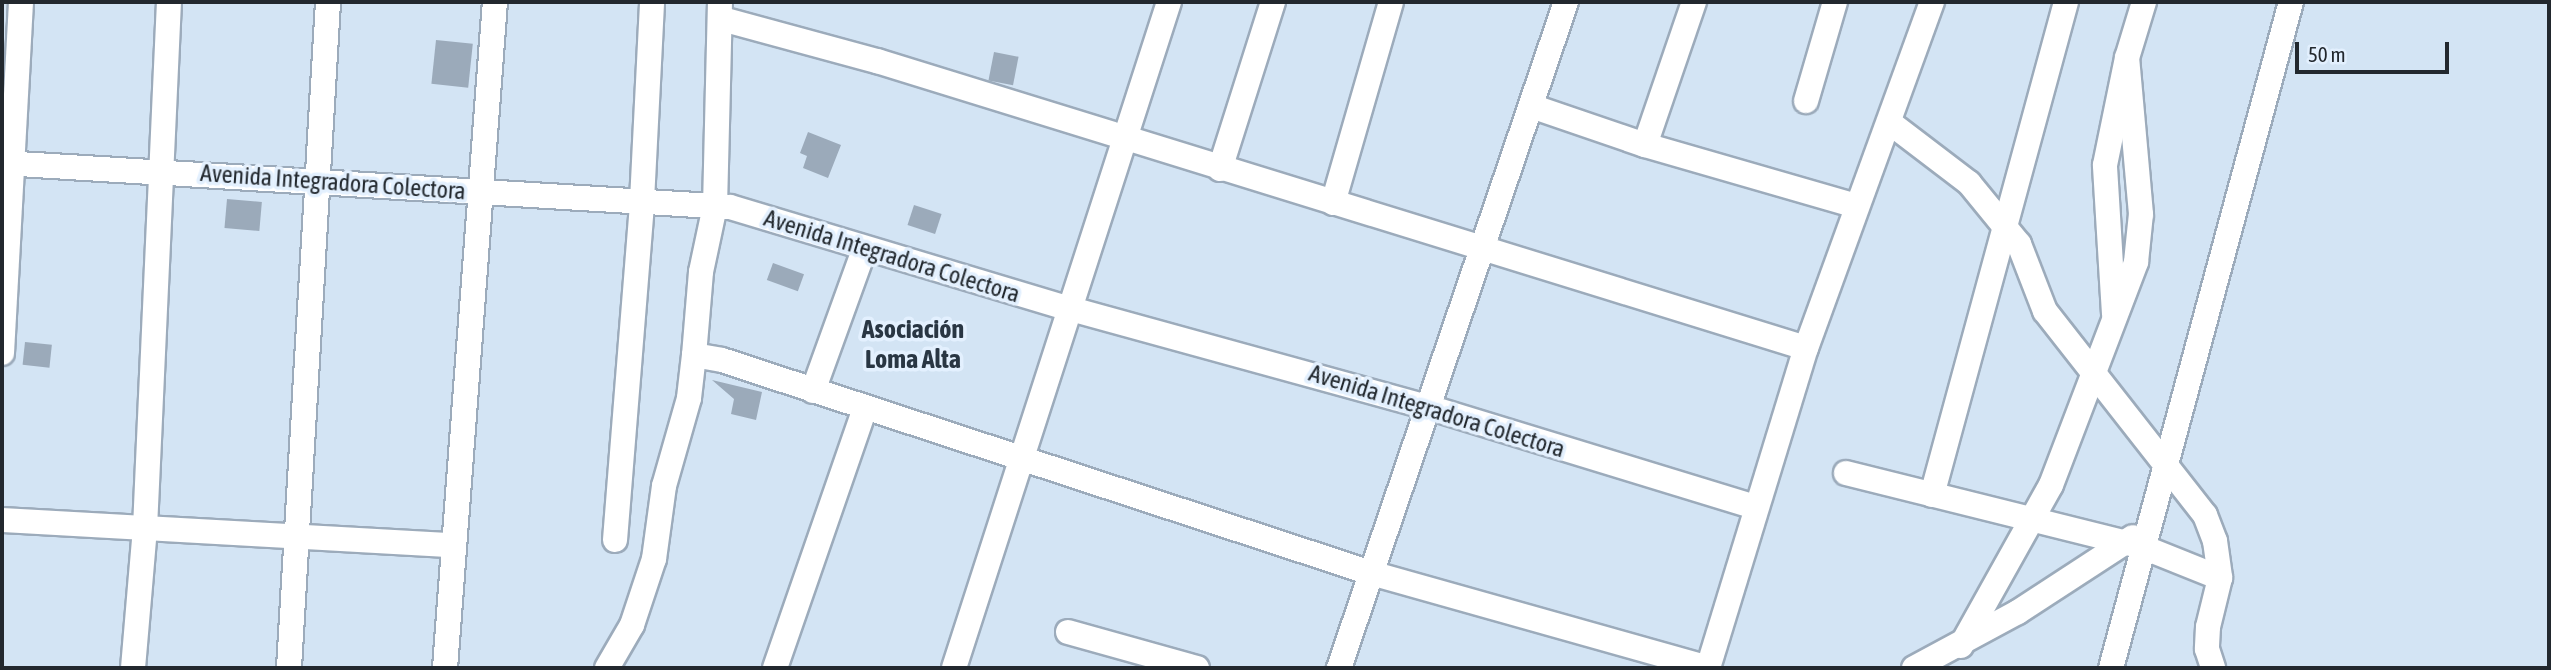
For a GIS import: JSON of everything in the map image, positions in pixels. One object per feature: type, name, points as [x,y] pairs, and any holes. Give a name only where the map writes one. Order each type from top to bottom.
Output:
[{"type":"street","points":[[2,353],[8,163],[21,2]]},
{"type":"street","points":[[134,668],[145,528],[159,170],[169,2]]},
{"type":"street","points":[[289,668],[328,2]]},
{"type":"street","points":[[445,668],[484,191],[495,2]]},
{"type":"street","points":[[615,540],[642,201],[652,2]]},
{"type":"street","points":[[954,668],[1169,2]]},
{"type":"street","points":[[1220,169],[1273,2]]},
{"type":"street","points":[[1333,203],[1391,2]]},
{"type":"street","points":[[1339,668],[1566,2]]},
{"type":"street","points":[[1645,145],[1694,2]]},
{"type":"street","points":[[1806,101],[1835,2]]},
{"type":"street","points":[[694,355],[722,360],[1371,573],[1708,668],[1806,348],[1932,2]]},
{"type":"street","points":[[1932,495],[2066,2]]},
{"type":"street","points":[[2115,326],[2105,166],[2127,58],[2144,2]]},
{"type":"street","points":[[2111,668],[2139,539],[2165,467],[2291,2]]},
{"type":"street","points":[[607,668],[632,625],[654,559],[664,486],[689,398],[701,272],[715,206],[721,11],[1220,169],[1806,348]]},
{"type":"street","points":[[1961,646],[2052,485],[2115,326],[2136,262],[2141,214],[2127,58]]},
{"type":"street","points":[[1531,106],[1645,145],[1856,206]]},
{"type":"street","points":[[1889,122],[1969,183],[2005,226],[2019,244],[2045,311],[2094,377],[2205,515],[2215,541],[2220,578],[2208,627],[2207,649],[2213,668]]},
{"type":"street","name":"Avenida Integradora Colectora","points":[[8,163],[159,170],[316,184],[484,191],[730,207],[864,250],[1428,408],[1755,508]]},
{"type":"street","points":[[813,391],[864,250]]},
{"type":"street","points":[[775,668],[865,408]]},
{"type":"street","points":[[1846,473],[2032,519],[2139,539],[2220,578]]},
{"type":"street","points":[[2,520],[296,539],[453,545]]},
{"type":"street","points":[[1914,668],[1961,646],[2139,539]]},
{"type":"street","points":[[1068,632],[1197,668]]},
{"type":"building","points":[[436,40],[473,44],[468,88],[431,84]]},
{"type":"building","points":[[994,52],[1019,57],[1013,85],[988,80]]},
{"type":"building","points":[[808,132],[841,145],[828,178],[803,168],[807,156],[800,153]]},
{"type":"building","points":[[227,199],[262,202],[259,231],[224,228]]},
{"type":"building","points":[[914,205],[942,214],[935,234],[908,225]]},
{"type":"building","points":[[773,263],[804,274],[798,291],[767,280]]},
{"type":"building","points":[[25,342],[52,345],[49,368],[23,365]]},
{"type":"building","points":[[712,380],[762,392],[756,420],[731,414],[734,399]]},
{"type":"district","name":"Asociación Loma Alta","points":[[913,345]]}]
